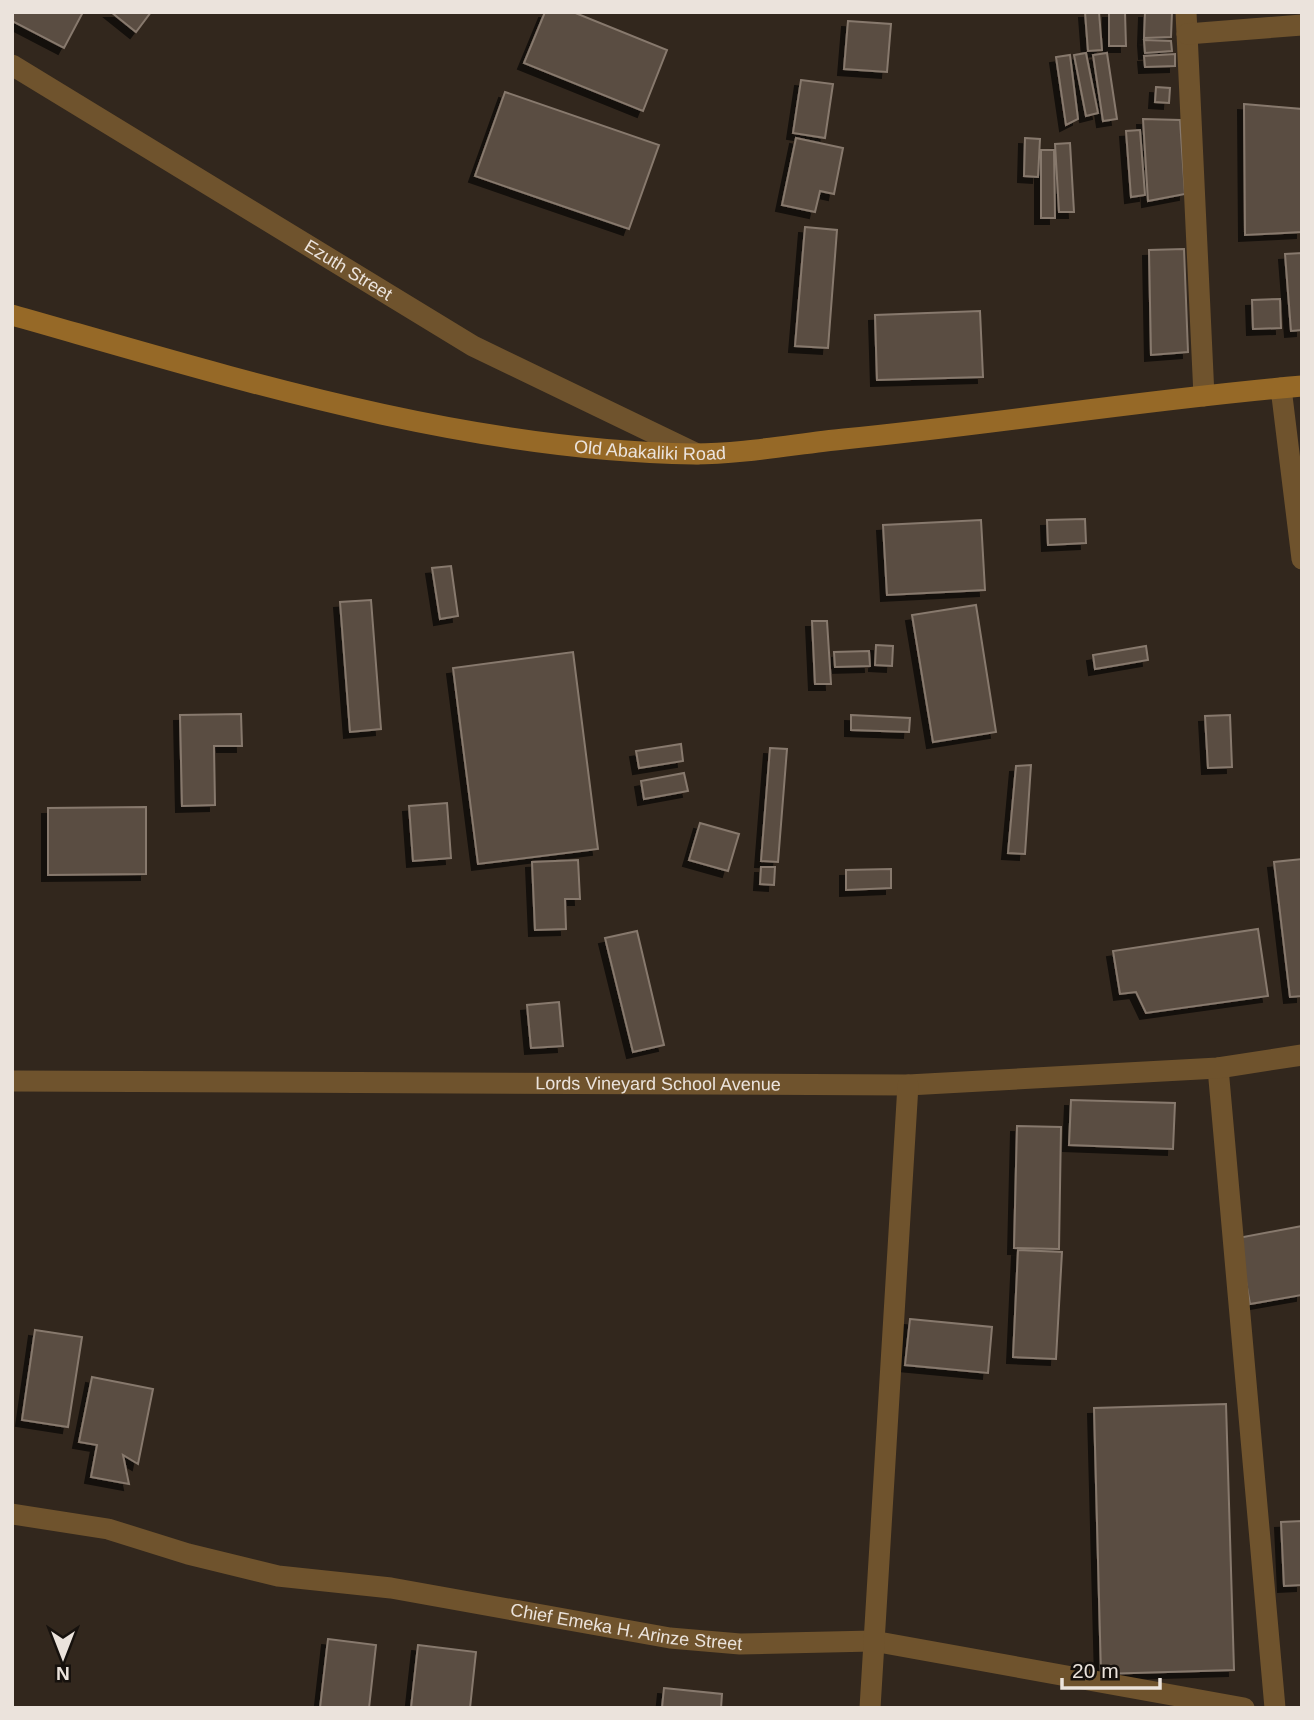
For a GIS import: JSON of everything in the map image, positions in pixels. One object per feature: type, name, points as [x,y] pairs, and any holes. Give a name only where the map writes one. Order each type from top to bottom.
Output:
[{"type":"main road","name":"Old Abakaliki Road","points":[[12,315],[167,359],[471,433],[573,447],[697,454],[910,433],[1291,387]]},
{"type":"street","points":[[1204,396],[1186,23],[1302,25]]},
{"type":"street","name":"Ezuth Street","points":[[12,65],[473,346],[697,454]]},
{"type":"street","points":[[1291,387],[1302,559]]},
{"type":"street","name":"Lords Vineyard School Avenue","points":[[12,1081],[908,1085],[1218,1068],[1302,1055]]},
{"type":"street","points":[[1218,1068],[1275,1708]]},
{"type":"street","points":[[870,1708],[908,1085]]},
{"type":"street","name":"Chief Emeka H. Arinze Street","points":[[12,1514],[108,1529],[188,1554],[278,1576],[391,1588],[670,1638],[740,1644],[873,1641],[1244,1708]]},
{"type":"building","points":[[12,12],[83,12],[64,48],[12,21]]},
{"type":"building","points":[[111,12],[151,12],[136,32]]},
{"type":"building","points":[[545,12],[573,12],[667,50],[643,111],[524,63]]},
{"type":"building","points":[[1085,12],[1099,12],[1102,50],[1088,51]]},
{"type":"building","points":[[1109,12],[1125,12],[1126,46],[1109,46]]},
{"type":"building","points":[[1145,12],[1172,12],[1171,37],[1144,38]]},
{"type":"building","points":[[848,21],[891,24],[887,72],[844,69]]},
{"type":"building","points":[[1144,40],[1171,41],[1172,51],[1145,53]]},
{"type":"building","points":[[1086,53],[1098,113],[1086,116],[1074,55]]},
{"type":"building","points":[[1107,53],[1117,119],[1103,121],[1093,55]]},
{"type":"building","points":[[1175,54],[1175,66],[1145,67],[1144,56]]},
{"type":"building","points":[[1070,55],[1078,119],[1066,125],[1056,57]]},
{"type":"building","points":[[801,80],[833,84],[825,138],[793,133]]},
{"type":"building","points":[[1156,87],[1170,88],[1169,103],[1155,102]]},
{"type":"building","points":[[505,92],[659,145],[629,229],[475,176]]},
{"type":"building","points":[[1244,104],[1302,109],[1302,232],[1245,235]]},
{"type":"building","points":[[1143,119],[1180,120],[1185,194],[1148,201]]},
{"type":"building","points":[[1140,130],[1145,195],[1131,197],[1126,131]]},
{"type":"building","points":[[796,138],[843,148],[834,194],[820,191],[815,212],[782,205]]},
{"type":"building","points":[[1025,138],[1040,139],[1038,177],[1024,176]]},
{"type":"building","points":[[1070,143],[1074,212],[1059,212],[1055,144]]},
{"type":"building","points":[[1041,150],[1054,150],[1055,218],[1041,218]]},
{"type":"building","points":[[805,227],[837,230],[828,348],[795,346]]},
{"type":"building","points":[[1184,249],[1188,352],[1151,355],[1149,250]]},
{"type":"building","points":[[1302,253],[1302,330],[1291,331],[1285,254]]},
{"type":"building","points":[[1280,299],[1281,328],[1253,329],[1252,300]]},
{"type":"building","points":[[980,311],[983,377],[877,380],[875,315]]},
{"type":"building","points":[[1085,519],[1086,543],[1048,545],[1047,520]]},
{"type":"building","points":[[981,520],[985,590],[887,595],[883,525]]},
{"type":"building","points":[[451,566],[458,616],[440,619],[432,568]]},
{"type":"building","points":[[371,600],[381,729],[350,732],[340,602]]},
{"type":"building","points":[[976,605],[996,732],[933,742],[912,615]]},
{"type":"building","points":[[812,621],[827,621],[831,684],[815,684]]},
{"type":"building","points":[[876,645],[893,646],[892,666],[875,665]]},
{"type":"building","points":[[1146,646],[1148,660],[1095,669],[1093,655]]},
{"type":"building","points":[[869,651],[870,666],[835,667],[834,652]]},
{"type":"building","points":[[573,652],[598,849],[478,864],[453,668]]},
{"type":"building","points":[[241,714],[242,746],[214,746],[215,805],[182,806],[180,715]]},
{"type":"building","points":[[851,715],[910,718],[909,732],[851,730]]},
{"type":"building","points":[[1230,715],[1232,767],[1208,768],[1205,716]]},
{"type":"building","points":[[681,744],[683,761],[639,768],[636,751]]},
{"type":"building","points":[[770,748],[787,749],[778,862],[761,861]]},
{"type":"building","points":[[1031,765],[1025,854],[1008,853],[1016,766]]},
{"type":"building","points":[[684,773],[688,791],[644,799],[641,781]]},
{"type":"building","points":[[447,803],[451,858],[413,861],[409,806]]},
{"type":"building","points":[[146,807],[146,874],[48,875],[48,808]]},
{"type":"building","points":[[700,823],[739,834],[728,871],[689,860]]},
{"type":"building","points":[[1302,859],[1302,996],[1290,997],[1274,862]]},
{"type":"building","points":[[578,860],[580,899],[565,899],[566,929],[535,930],[532,862]]},
{"type":"building","points":[[761,867],[775,867],[774,885],[760,884]]},
{"type":"building","points":[[891,869],[891,888],[846,890],[846,870]]},
{"type":"building","points":[[1258,929],[1268,996],[1146,1013],[1136,992],[1120,994],[1113,951]]},
{"type":"building","points":[[637,931],[664,1045],[633,1052],[605,938]]},
{"type":"building","points":[[559,1002],[563,1046],[531,1048],[527,1005]]},
{"type":"building","points":[[1071,1100],[1175,1103],[1173,1149],[1069,1145]]},
{"type":"building","points":[[1017,1126],[1061,1127],[1059,1249],[1014,1248]]},
{"type":"building","points":[[1302,1226],[1302,1295],[1250,1304],[1238,1238]]},
{"type":"building","points":[[1018,1250],[1062,1252],[1056,1359],[1013,1357]]},
{"type":"building","points":[[910,1319],[992,1327],[988,1373],[905,1365]]},
{"type":"building","points":[[35,1330],[82,1337],[68,1427],[22,1420]]},
{"type":"building","points":[[92,1377],[153,1389],[138,1464],[123,1455],[129,1484],[91,1477],[97,1445],[79,1442]]},
{"type":"building","points":[[1226,1404],[1234,1670],[1101,1674],[1094,1408]]},
{"type":"building","points":[[1302,1521],[1302,1585],[1284,1586],[1281,1522]]},
{"type":"building","points":[[328,1639],[376,1645],[369,1708],[320,1708]]},
{"type":"building","points":[[418,1645],[476,1652],[470,1708],[411,1708]]},
{"type":"building","points":[[664,1688],[722,1694],[721,1708],[662,1708]]}]
